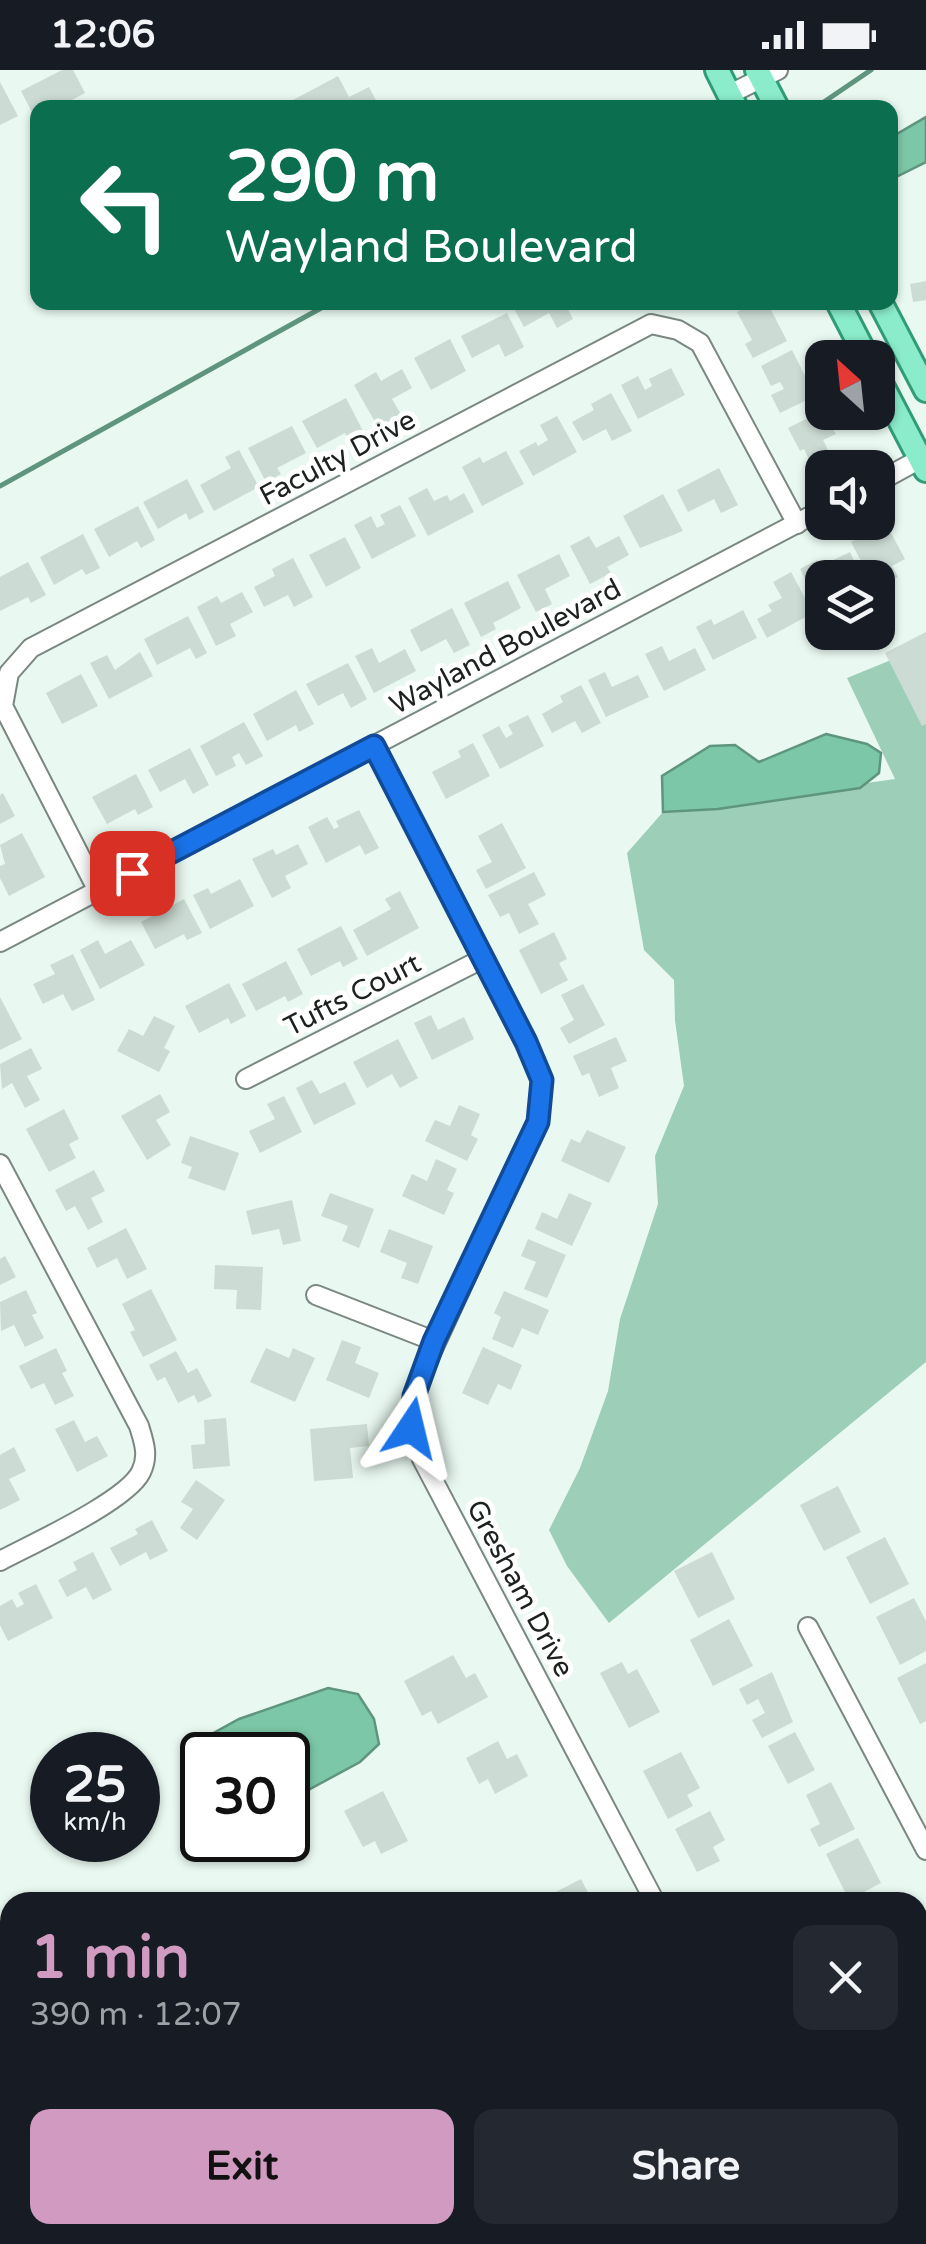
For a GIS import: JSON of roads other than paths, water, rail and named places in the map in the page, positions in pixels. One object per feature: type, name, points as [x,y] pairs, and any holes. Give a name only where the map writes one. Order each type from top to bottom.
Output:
[{"type":"main road","points":[[717,70],[732,100]]},
{"type":"main road","points":[[765,73],[773,100]]},
{"type":"main road","points":[[842,310],[858,340]]},
{"type":"main road","points":[[884,310],[926,390]]},
{"type":"main road","points":[[895,410],[924,464]]},
{"type":"street","points":[[734,100],[765,73]]},
{"type":"street","name":"Faculty Drive","points":[[98,891],[2,706],[9,673],[31,648],[651,324],[678,330],[700,344],[796,524]]},
{"type":"street","points":[[895,475],[924,464]]},
{"type":"street","name":"Wayland Boulevard","points":[[0,942],[805,519]]},
{"type":"street","name":"Gresham Drive","points":[[374,746],[484,958],[542,1080],[538,1122],[434,1341],[414,1396],[411,1428],[422,1459],[650,1892]]},
{"type":"street","name":"Tufts Court","points":[[246,1079],[484,958]]},
{"type":"street","points":[[0,1164],[139,1426],[146,1448],[142,1471],[128,1491],[0,1561]]},
{"type":"street","points":[[316,1296],[434,1341]]},
{"type":"street","points":[[808,1627],[926,1850]]},
{"type":"waterway","points":[[827,100],[871,70]]},
{"type":"waterway","points":[[0,486],[318,310]]}]
